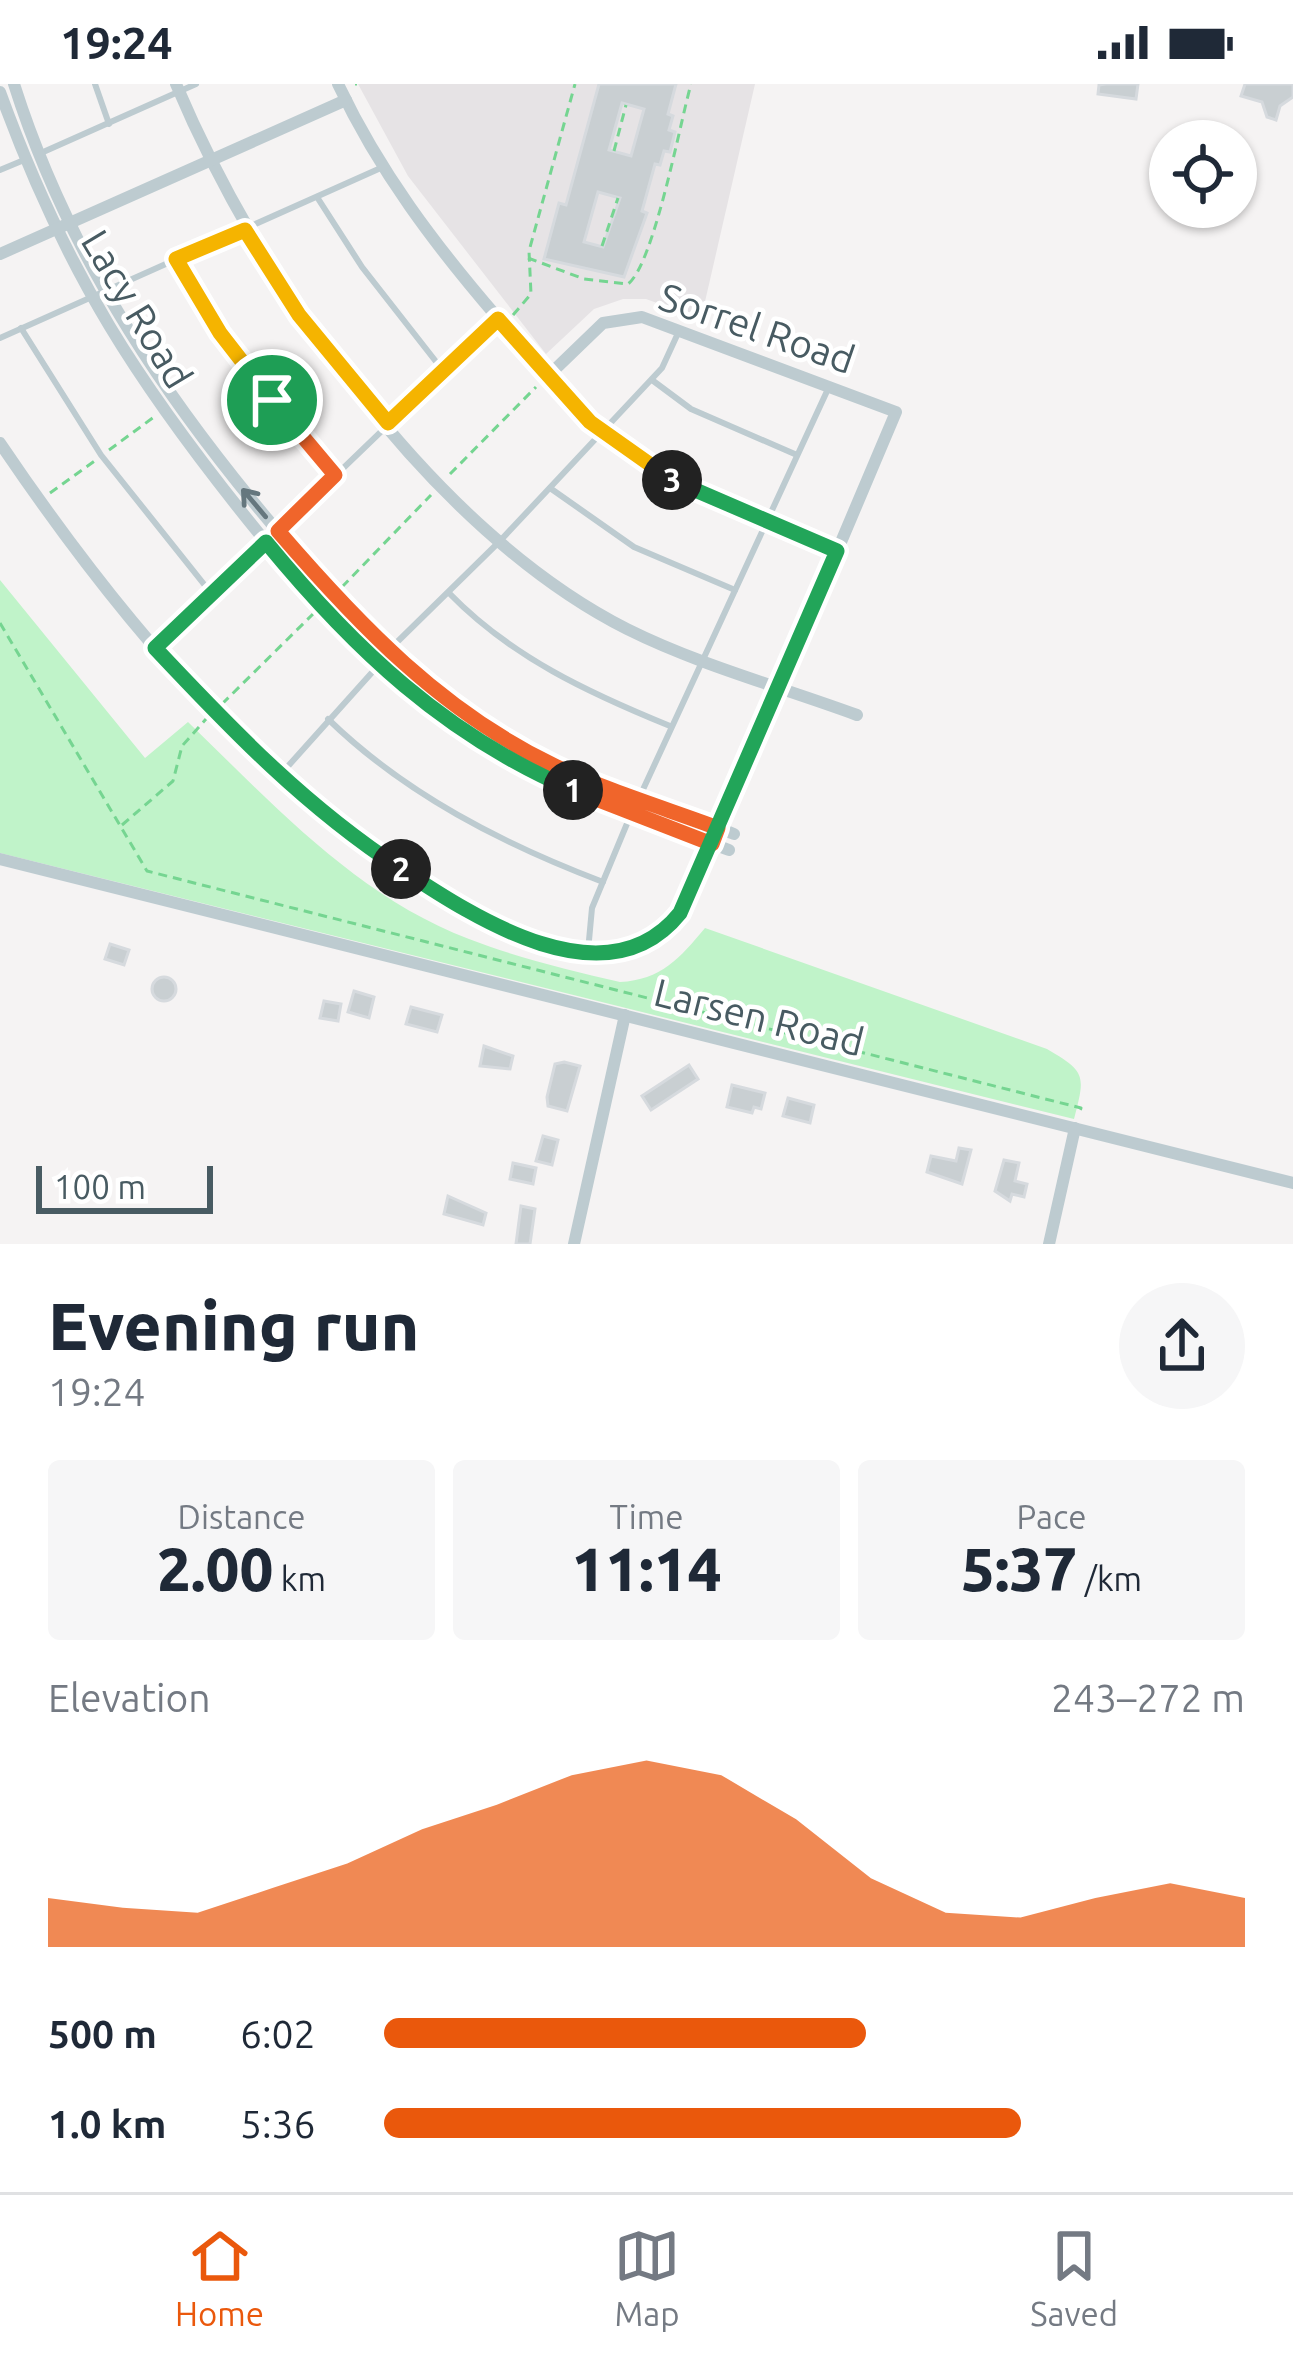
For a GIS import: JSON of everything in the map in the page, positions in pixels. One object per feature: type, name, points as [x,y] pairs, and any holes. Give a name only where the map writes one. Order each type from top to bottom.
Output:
[{"type":"street","name":"Lacy Road","points":[[14,84],[54,230],[88,297],[145,387],[266,542],[378,666],[415,699],[497,754],[632,814],[729,850]]},
{"type":"street","points":[[0,443],[155,648],[278,777],[351,837],[426,885],[530,937],[587,955],[622,952],[670,926],[690,898],[837,551],[683,487],[602,433],[541,383],[493,324],[383,167],[338,84]]},
{"type":"street","points":[[177,88],[245,230],[299,315],[440,485],[500,542],[592,609],[703,660],[857,716]]},
{"type":"street","name":"Lacy Road","points":[[0,92],[103,291],[168,393],[278,531],[388,651],[488,729],[555,766],[734,834]]},
{"type":"street","points":[[0,254],[346,100]]},
{"type":"street","name":"Sorrel Road","points":[[541,383],[592,332],[619,317],[642,317],[896,412],[837,551]]},
{"type":"street","name":"Larsen Road","points":[[0,859],[1293,1183]]},
{"type":"street","points":[[574,1244],[625,1016]]},
{"type":"street","points":[[1049,1244],[1075,1128]]},
{"type":"lane","points":[[95,84],[109,124]]},
{"type":"lane","points":[[0,170],[109,124],[177,88],[196,84]]},
{"type":"lane","points":[[0,338],[383,167]]},
{"type":"lane","points":[[317,196],[362,267],[442,369]]},
{"type":"lane","points":[[176,259],[220,333],[335,475]]},
{"type":"lane","points":[[278,531],[493,324]]},
{"type":"lane","points":[[21,328],[101,455],[211,593]]},
{"type":"lane","points":[[388,651],[500,542],[651,380],[670,356],[679,330]]},
{"type":"lane","points":[[651,380],[692,409],[797,455]]},
{"type":"lane","points":[[638,799],[830,385]]},
{"type":"lane","points":[[550,488],[634,547],[735,590]]},
{"type":"lane","points":[[155,648],[266,542]]},
{"type":"lane","points":[[449,593],[484,627],[535,661],[672,727]]},
{"type":"lane","points":[[278,777],[378,666]]},
{"type":"lane","points":[[328,719],[388,771],[447,809],[603,882]]},
{"type":"lane","points":[[587,955],[590,914],[632,814]]},
{"type":"path","points":[[513,315],[531,294],[528,258],[575,84]]},
{"type":"path","points":[[528,258],[628,284],[639,274],[667,172],[680,146],[691,84]]},
{"type":"path","points":[[674,94],[687,97]]},
{"type":"path","points":[[614,151],[626,105]]},
{"type":"path","points":[[602,246],[618,198]]},
{"type":"path","points":[[573,272],[576,263]]},
{"type":"path","points":[[604,280],[607,271]]},
{"type":"path","points":[[450,475],[541,383]]},
{"type":"path","points":[[106,452],[154,417]]},
{"type":"path","points":[[49,494],[98,458]]},
{"type":"path","points":[[342,586],[430,496]]},
{"type":"path","points":[[222,705],[312,615]]},
{"type":"path","points":[[121,826],[172,781],[182,746],[204,722]]},
{"type":"shaded area","points":[[358,84],[755,84],[701,319],[646,299],[623,299],[594,309],[546,354],[408,176]]},
{"type":"green space","points":[[0,580],[145,758],[188,722],[318,845],[428,921],[506,952],[620,982],[647,977],[668,966],[705,928],[1047,1049],[1080,1077],[1074,1119],[0,853]]},
{"type":"building","points":[[599,84],[676,84],[668,114],[673,116],[669,130],[675,132],[670,152],[664,151],[660,165],[655,164],[642,211],[647,213],[624,277],[544,259],[559,203],[566,205]],"holes":[[[622,103],[644,109],[631,156],[609,150]],[[598,192],[620,198],[603,247],[584,242]]]},
{"type":"building","points":[[1138,84],[1136,99],[1098,94],[1099,85]]},
{"type":"building","points":[[1245,84],[1293,84],[1293,97],[1280,106],[1276,120],[1267,117],[1262,102],[1241,96]]},
{"type":"building","points":[[110,944],[129,950],[124,965],[105,959]]},
{"type":"building","points":[[164,977],[176,989],[164,1001],[152,989]]},
{"type":"building","points":[[354,991],[374,997],[369,1018],[348,1012]]},
{"type":"building","points":[[324,1001],[341,1004],[338,1021],[320,1018]]},
{"type":"building","points":[[411,1007],[442,1015],[437,1032],[406,1024]]},
{"type":"building","points":[[484,1046],[513,1056],[510,1069],[480,1066]]},
{"type":"building","points":[[555,1064],[580,1066],[567,1111],[548,1106],[547,1097]]},
{"type":"building","points":[[689,1065],[698,1079],[651,1110],[642,1096]]},
{"type":"building","points":[[732,1085],[765,1093],[761,1109],[754,1107],[752,1113],[727,1107]]},
{"type":"building","points":[[788,1098],[814,1105],[810,1123],[783,1116]]},
{"type":"building","points":[[543,1136],[558,1140],[552,1165],[536,1161]]},
{"type":"building","points":[[959,1148],[971,1150],[962,1184],[927,1172],[931,1156],[956,1161]]},
{"type":"building","points":[[1004,1160],[1019,1163],[1015,1181],[1027,1184],[1024,1197],[1012,1194],[1010,1201],[995,1191]]},
{"type":"building","points":[[513,1163],[536,1168],[533,1184],[510,1179]]},
{"type":"building","points":[[448,1196],[486,1213],[483,1225],[444,1214]]},
{"type":"building","points":[[521,1206],[535,1209],[530,1244],[516,1244]]},
{"type":"route","points":[[245,230],[299,315],[388,423],[498,319],[554,388],[634,458],[696,494],[837,551],[695,887],[670,926],[622,952],[587,955],[530,937],[469,908],[324,816],[264,763],[155,648],[266,542],[341,632],[437,715],[529,770],[712,844],[718,828],[570,773],[488,729],[419,679],[355,618],[278,531],[335,475],[272,400],[220,333],[176,259],[245,230]]}]
